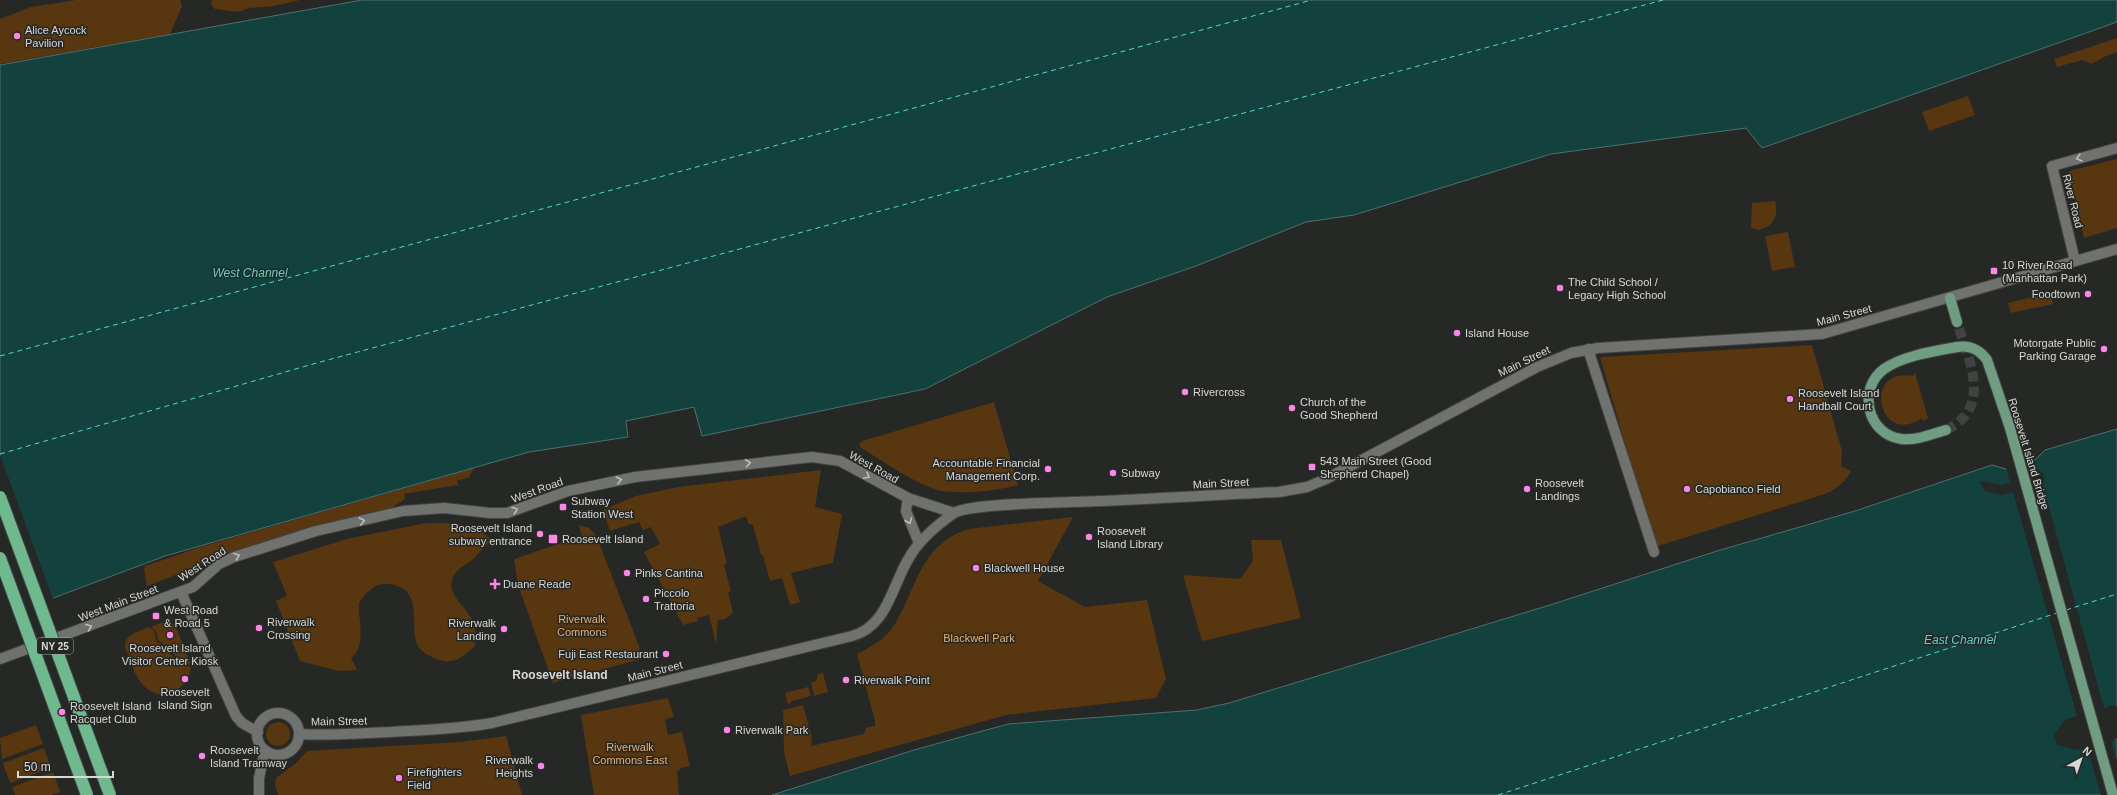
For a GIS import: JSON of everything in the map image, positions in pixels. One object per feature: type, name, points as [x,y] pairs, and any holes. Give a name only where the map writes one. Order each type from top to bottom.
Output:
[{"type":"highway","name":"NY 25","points":[[0,497],[110,795]]},
{"type":"highway","points":[[0,516],[103,795]]},
{"type":"highway","points":[[0,558],[88,795]]},
{"type":"highway","name":"NY 25","points":[[0,576],[81,795]]},
{"type":"main road","points":[[1950,298],[1957,322]]},
{"type":"main road","name":"Roosevelt Island Bridge","points":[[1946,430],[1913,439],[1896,438],[1885,432],[1873,419],[1868,403],[1871,386],[1876,376],[1894,364],[1957,347],[1974,348],[1982,353],[1986,360],[2014,440],[2113,795]]},
{"type":"street","name":"River Road","points":[[2075,260],[2052,166],[2117,148]]},
{"type":"street","name":"Main Street","points":[[299,734],[321,735],[466,727],[492,724],[857,634],[869,627],[886,608],[904,566],[919,543],[954,513],[961,510],[1002,506],[1280,492],[1307,487],[1347,468],[1537,367],[1566,354],[1588,349],[1810,336],[1950,298],[2075,260],[2117,249]]},
{"type":"street","points":[[1588,349],[1654,552]]},
{"type":"street","name":"West Road","points":[[181,592],[193,587],[226,560],[316,531],[417,509],[444,508],[490,513],[506,513],[581,488],[661,474],[803,457],[822,458],[848,465],[908,498]]},
{"type":"street","points":[[919,543],[906,511],[908,498],[954,513]]},
{"type":"street","points":[[181,592],[236,716],[242,724],[258,732]]},
{"type":"street","name":"West Main Street","points":[[0,659],[181,592]]},
{"type":"street","points":[[280,713],[292,718],[296,723],[299,734],[298,742],[290,752],[277,755],[265,750],[258,739],[258,732],[262,720],[267,716],[280,713]]},
{"type":"street","points":[[259,795],[259,778],[265,750]]},
{"type":"green space","points":[[76,0],[180,0],[182,6],[170,34],[0,64],[0,19],[31,7]]},
{"type":"green space","points":[[212,0],[300,0],[274,6],[249,8],[238,12],[215,9],[211,5]]},
{"type":"green space","points":[[2117,38],[2117,52],[2092,64],[2082,60],[2057,67],[2054,59]]},
{"type":"green space","points":[[1968,96],[1975,115],[1929,131],[1922,112]]},
{"type":"green space","points":[[2117,159],[2117,228],[2084,238],[2069,171]]},
{"type":"green space","points":[[1775,201],[1776,215],[1772,223],[1759,230],[1751,228],[1752,203]]},
{"type":"green space","points":[[1788,232],[1795,267],[1772,271],[1765,236]]},
{"type":"green space","points":[[2050,293],[2053,304],[2011,313],[2008,303]]},
{"type":"green space","points":[[1812,345],[1842,451],[1841,466],[1851,471],[1846,479],[1833,490],[1825,494],[1655,547],[1600,357]]},
{"type":"green space","points":[[1915,373],[1928,418],[1923,422],[1922,418],[1907,424],[1895,423],[1887,416],[1882,405],[1882,393],[1886,383],[1897,376],[1913,376]]},
{"type":"green space","points":[[994,402],[1018,485],[973,492],[948,492],[938,490],[903,474],[861,448],[859,444],[862,441]]},
{"type":"green space","points":[[474,468],[469,477],[457,481],[459,487],[457,485],[404,494],[405,499],[390,509],[320,525],[262,542],[147,586],[144,570],[145,566],[204,546]]},
{"type":"green space","points":[[821,470],[815,507],[842,514],[833,563],[791,573],[800,602],[790,605],[782,578],[770,581],[753,525],[748,523],[746,516],[718,527],[727,564],[724,565],[731,591],[728,592],[733,613],[725,619],[718,620],[716,644],[709,615],[697,618],[698,621],[683,625],[644,552],[660,544],[651,527],[643,530],[639,522],[610,531],[603,510],[636,496],[678,487]]},
{"type":"green space","name":"Blackwell Park","points":[[1073,517],[1038,581],[1085,607],[1147,600],[1166,679],[1156,698],[1006,715],[790,776],[784,752],[783,710],[803,705],[812,738],[811,746],[863,734],[866,731],[865,728],[875,726],[875,721],[857,654],[878,642],[892,629],[903,610],[922,569],[929,557],[939,546],[952,536],[968,529]]},
{"type":"green space","points":[[426,523],[462,524],[486,534],[492,541],[459,570],[452,580],[451,587],[456,598],[472,619],[476,639],[475,646],[465,655],[448,661],[437,659],[425,653],[418,646],[415,637],[414,609],[412,600],[407,592],[400,587],[383,584],[375,586],[371,589],[359,603],[361,632],[359,647],[351,658],[357,670],[338,671],[300,661],[276,601],[287,596],[273,562],[347,539]]},
{"type":"green space","name":"Riverwalk Commons","points":[[579,525],[589,528],[596,535],[639,646],[641,659],[553,683],[518,585],[514,559],[582,536]]},
{"type":"green space","points":[[1251,540],[1281,540],[1301,618],[1202,641],[1183,575],[1240,579],[1253,561]]},
{"type":"green space","points":[[169,620],[175,625],[191,665],[181,661],[158,640],[156,631],[151,627]]},
{"type":"green space","points":[[149,627],[154,631],[157,642],[180,663],[191,667],[185,682],[180,688],[173,692],[159,694],[151,692],[144,686],[135,672],[125,647],[125,643],[130,636]]},
{"type":"green space","points":[[823,673],[828,692],[814,696],[811,683],[816,681],[818,674]]},
{"type":"green space","points":[[808,687],[811,696],[792,701],[788,705],[785,693]]},
{"type":"green space","name":"Riverwalk Commons East","points":[[668,698],[674,717],[665,719],[668,735],[682,732],[690,766],[681,768],[677,772],[679,795],[594,795],[581,715]]},
{"type":"green space","points":[[278,722],[286,726],[290,734],[286,742],[278,746],[270,742],[266,734],[270,726]]},
{"type":"green space","points":[[36,725],[43,744],[2,759],[0,738]]},
{"type":"green space","name":"Firefighters Field","points":[[506,736],[522,795],[278,795],[275,784],[276,778],[296,763],[307,751],[460,742]]},
{"type":"green space","points":[[44,748],[51,768],[10,783],[3,763]]},
{"type":"green space","points":[[53,772],[60,792],[51,795],[15,795],[12,787]]},
{"type":"water","name":"West Channel","points":[[362,0],[2117,0],[2117,22],[1762,148],[1746,128],[1551,154],[1354,215],[1306,222],[1196,266],[1107,297],[925,389],[702,436],[694,407],[626,421],[628,437],[529,452],[165,556],[0,618],[0,65]]},
{"type":"water","name":"East Channel","points":[[2117,429],[2117,795],[772,795],[914,750],[1008,724],[1197,710],[1229,703],[1550,605],[1717,551],[1855,511],[1992,465],[2009,470],[2036,459],[2045,450]]},
{"type":"pier","points":[[0,455],[53,599],[62,597],[0,620]]},
{"type":"pier","points":[[2034,458],[2037,469],[2042,472],[2045,480],[2043,485],[2104,708],[2113,705],[2117,707],[2117,738],[2114,739],[2112,743],[2117,760],[2117,795],[2101,795],[2087,747],[2076,750],[2057,745],[2054,734],[2066,719],[2077,716],[2013,492],[2002,495],[1984,491],[1980,481],[2002,485],[2010,483],[2006,467]]},
{"type":"ferry route","points":[[0,356],[1312,0]]},
{"type":"ferry route","points":[[0,454],[313,364],[1663,0]]},
{"type":"ferry route","points":[[2066,610],[2117,594]]},
{"type":"ferry route","points":[[1498,795],[2057,613]]},
{"type":"tunnel","points":[[1946,430],[1961,420],[1970,409],[1973,395],[1974,381],[1971,366],[1957,322]]},
{"type":"place","name":"Alice Aycock Pavilion","points":[[17,36]]},
{"type":"place","name":"10 River Road (Manhattan Park)","points":[[1994,271]]},
{"type":"place","name":"The Child School / Legacy High School","points":[[1560,288]]},
{"type":"place","name":"Foodtown","points":[[2088,294]]},
{"type":"place","name":"Island House","points":[[1457,333]]},
{"type":"place","name":"Motorgate Public Parking Garage","points":[[2104,349]]},
{"type":"place","name":"Rivercross","points":[[1185,392]]},
{"type":"place","name":"Roosevelt Island Handball Court","points":[[1790,399]]},
{"type":"place","name":"Church of the Good Shepherd","points":[[1292,408]]},
{"type":"place","name":"543 Main Street (Good Shepherd Chapel)","points":[[1312,467]]},
{"type":"place","name":"Accountable Financial Management Corp.","points":[[1048,469]]},
{"type":"place","name":"Subway","points":[[1113,473]]},
{"type":"place","name":"Roosevelt Landings","points":[[1527,489]]},
{"type":"place","name":"Capobianco Field","points":[[1687,489]]},
{"type":"place","name":"Subway Station West","points":[[563,507]]},
{"type":"place","name":"Roosevelt Island subway entrance","points":[[540,534]]},
{"type":"place","name":"Roosevelt Island Library","points":[[1089,537]]},
{"type":"place","name":"Roosevelt Island","points":[[553,539]]},
{"type":"place","name":"Blackwell House","points":[[976,568]]},
{"type":"place","name":"Pinks Cantina","points":[[627,573]]},
{"type":"place","name":"Duane Reade","points":[[495,584]]},
{"type":"place","name":"Piccolo Trattoria","points":[[646,599]]},
{"type":"place","name":"West Road & Road 5","points":[[156,616]]},
{"type":"place","name":"Riverwalk Crossing","points":[[259,628]]},
{"type":"place","name":"Riverwalk Landing","points":[[504,629]]},
{"type":"place","name":"Roosevelt Island Visitor Center Kiosk","points":[[170,635]]},
{"type":"place","name":"Fuji East Restaurant","points":[[666,654]]},
{"type":"place","name":"Roosevelt Island Sign","points":[[185,679]]},
{"type":"place","name":"Riverwalk Point","points":[[846,680]]},
{"type":"place","name":"Roosevelt Island Racquet Club","points":[[62,712]]},
{"type":"place","name":"Riverwalk Park","points":[[727,730]]},
{"type":"place","name":"Roosevelt Island Tramway","points":[[202,756]]},
{"type":"place","name":"Riverwalk Heights","points":[[541,766]]},
{"type":"place","name":"Firefighters Field","points":[[399,778]]},
{"type":"district","name":"Roosevelt Island","points":[[560,675]]}]
